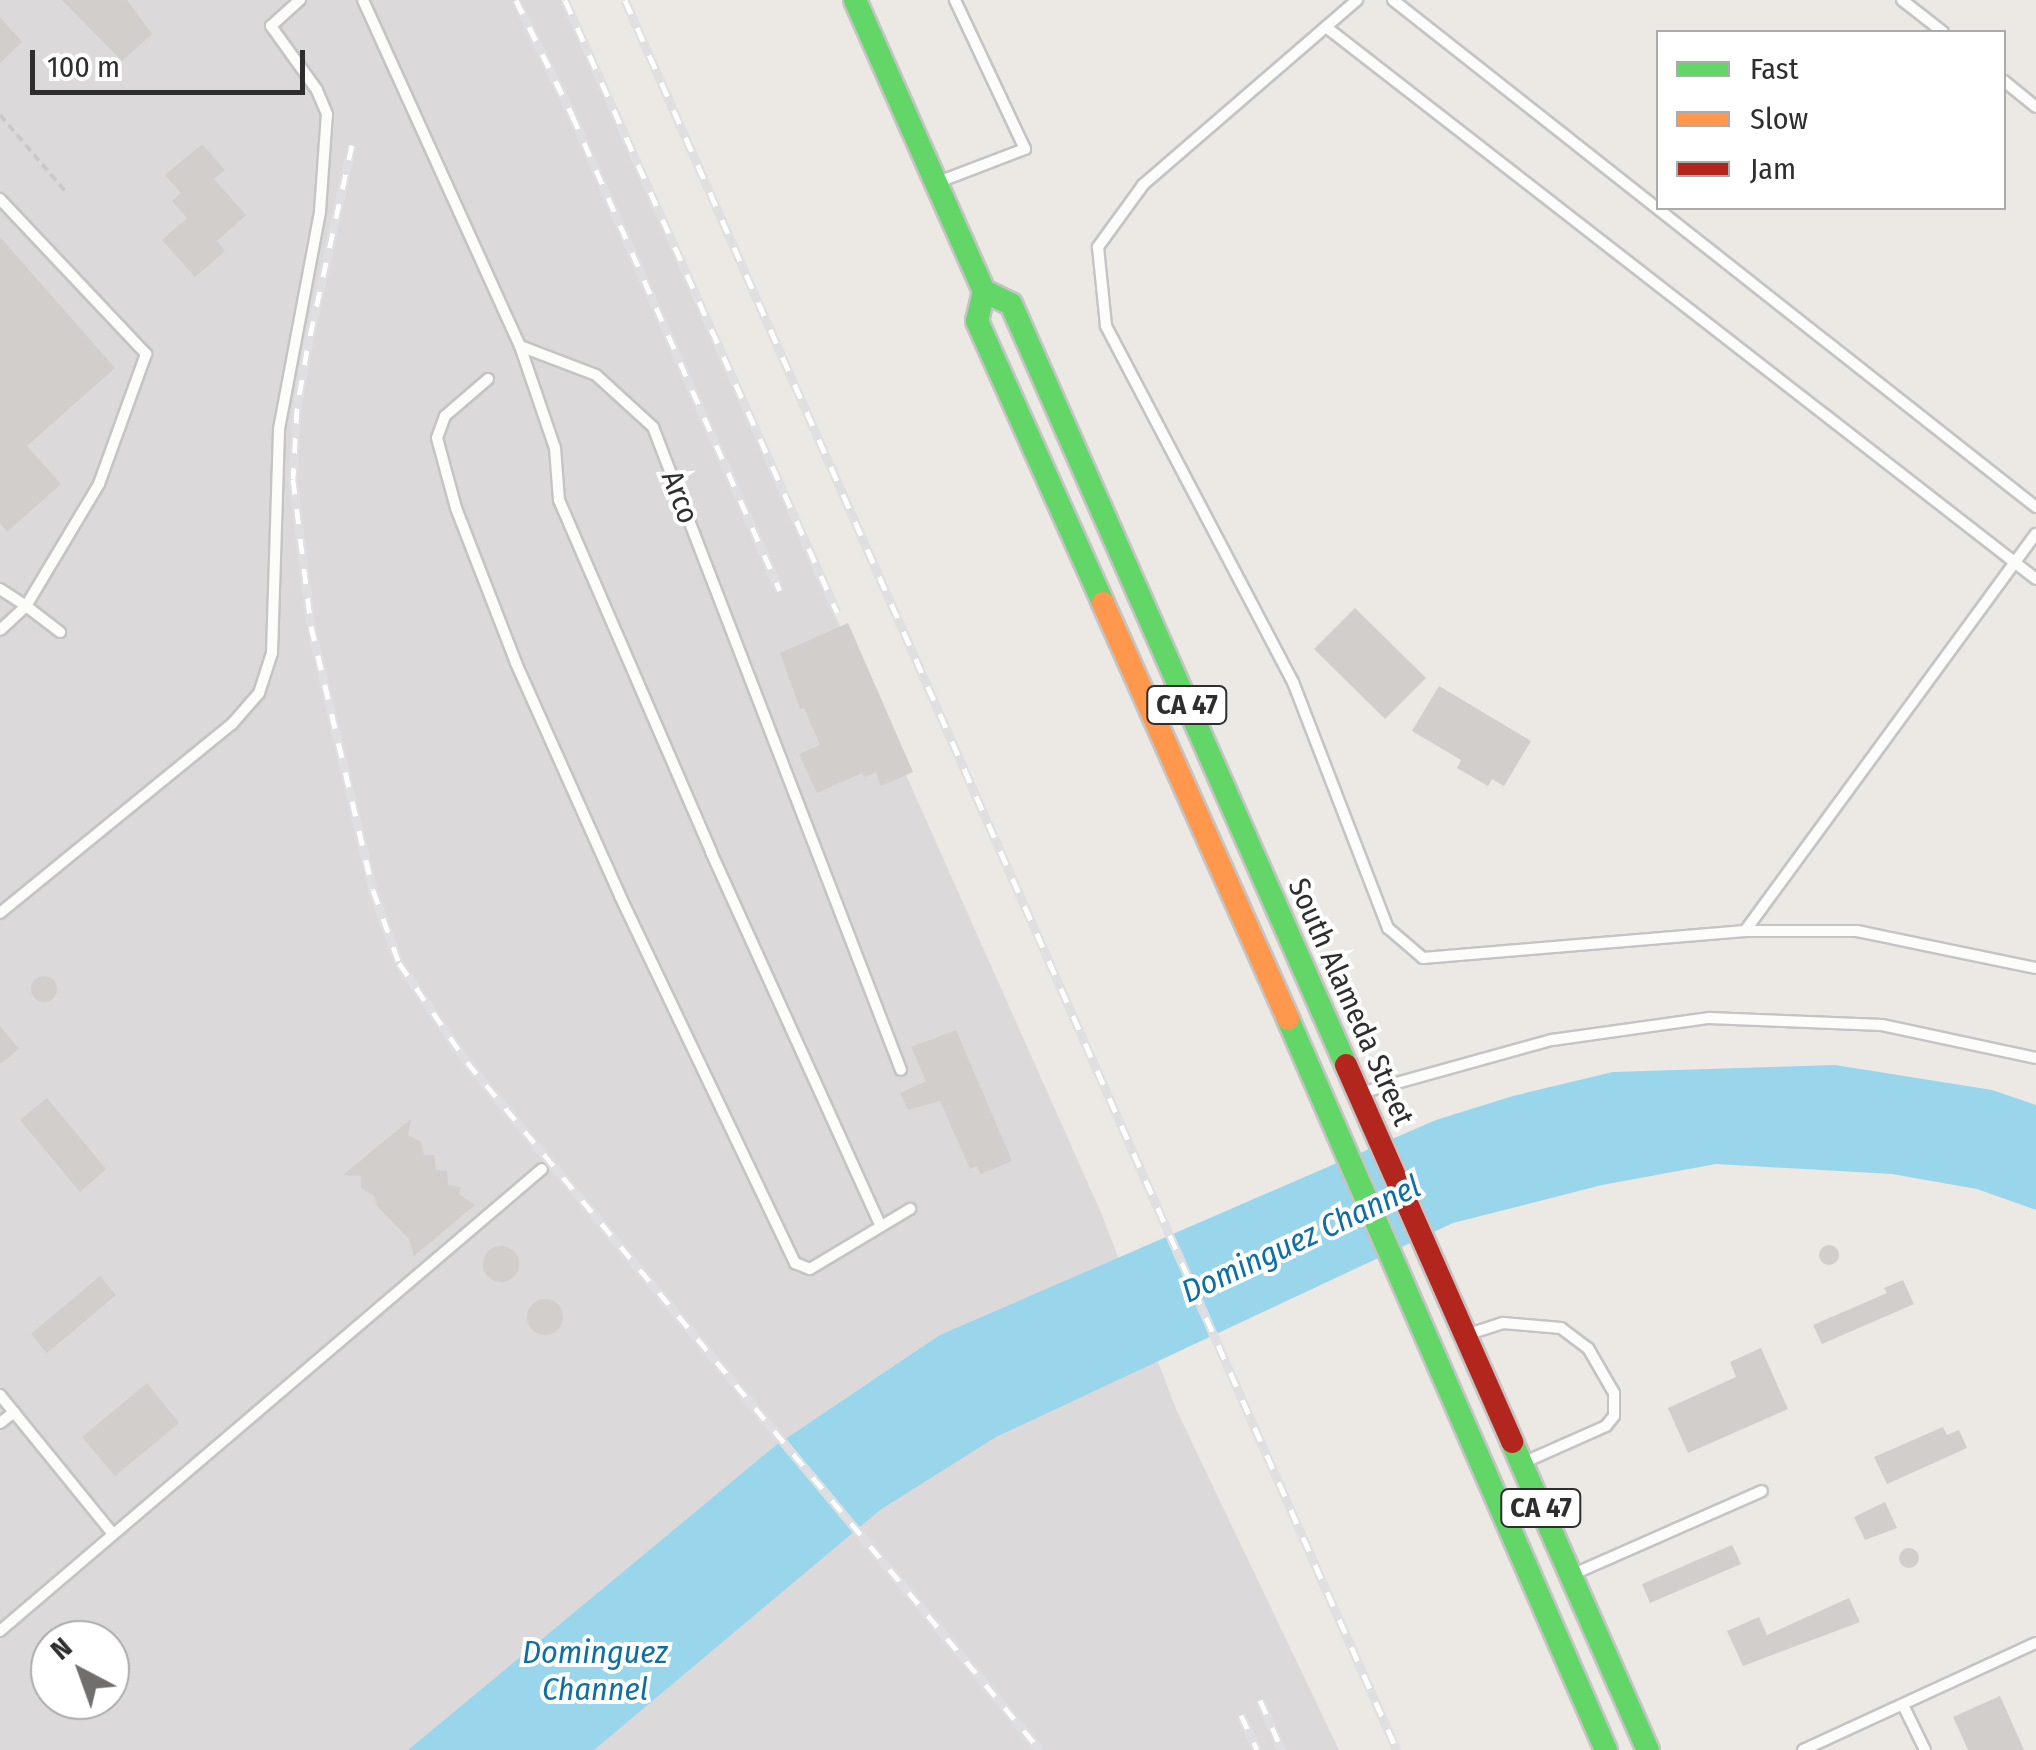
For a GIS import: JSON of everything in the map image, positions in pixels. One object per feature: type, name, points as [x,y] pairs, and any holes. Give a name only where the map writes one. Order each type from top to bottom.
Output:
[{"type":"main road","name":"South Alameda Street","points":[[855,0],[984,291],[977,320],[1404,1280],[1606,1750]]},
{"type":"main road","name":"South Alameda Street","points":[[984,291],[1011,304],[1648,1750]]},
{"type":"lane","points":[[0,913],[232,724],[259,693],[268,666],[272,653],[279,430],[320,210],[327,114],[317,90],[272,26],[300,0]]},
{"type":"lane","points":[[363,0],[520,346],[555,448],[559,500],[710,852],[881,1226]]},
{"type":"lane","points":[[936,183],[1025,149],[956,0]]},
{"type":"lane","points":[[1357,0],[1143,185],[1098,247],[1106,326],[1293,682],[1388,928],[1423,958],[1744,931],[1856,931],[2036,968]]},
{"type":"lane","points":[[1393,0],[1656,207]]},
{"type":"lane","points":[[1902,0],[1940,30]]},
{"type":"lane","points":[[1326,27],[2036,579]]},
{"type":"lane","points":[[2006,83],[2036,108]]},
{"type":"lane","points":[[0,199],[146,354],[99,484],[26,606],[0,630]]},
{"type":"lane","points":[[1659,210],[2036,507]]},
{"type":"lane","name":"Arco","points":[[520,346],[596,374],[652,426],[901,1070]]},
{"type":"lane","points":[[488,379],[440,424],[438,450],[516,663],[795,1263],[810,1268],[910,1208]]},
{"type":"lane","points":[[1744,931],[2036,534]]},
{"type":"lane","points":[[0,588],[60,632]]},
{"type":"lane","points":[[1361,1100],[1552,1040],[1708,1018],[1882,1026],[2036,1058]]},
{"type":"lane","points":[[0,1630],[542,1169]]},
{"type":"lane","points":[[1465,1335],[1503,1323],[1560,1328],[1588,1348],[1614,1393],[1614,1416],[1606,1426],[1521,1464]]},
{"type":"lane","points":[[0,1395],[112,1534]]},
{"type":"lane","points":[[0,1423],[14,1412]]},
{"type":"lane","points":[[1538,1591],[1762,1491]]},
{"type":"lane","points":[[1803,1750],[2036,1643]]},
{"type":"lane","points":[[1903,1705],[1925,1750]]},
{"type":"path","points":[[0,116],[66,192]]},
{"type":"shaded area","points":[[0,0],[561,0],[1102,1215],[1176,1409],[1339,1750],[0,1750]]},
{"type":"water","name":"Dominguez Channel","points":[[1835,1065],[1992,1090],[2036,1105],[2036,1210],[1977,1189],[1892,1174],[1716,1164],[1602,1185],[1453,1223],[996,1437],[880,1510],[594,1750],[408,1750],[775,1446],[940,1335],[1436,1120],[1513,1096],[1613,1072]]},
{"type":"building","points":[[62,0],[127,0],[152,34],[122,61]]},
{"type":"building","points":[[0,17],[22,42],[0,63]]},
{"type":"building","points":[[202,144],[225,170],[214,179],[246,215],[217,241],[225,251],[195,277],[162,240],[187,218],[172,201],[181,193],[165,175]]},
{"type":"building","points":[[0,237],[115,368],[27,446],[61,484],[7,532],[0,523]]},
{"type":"building","points":[[1355,608],[1426,678],[1385,719],[1314,649]]},
{"type":"building","points":[[848,623],[913,772],[881,786],[876,772],[864,777],[862,773],[817,793],[799,754],[820,745],[804,708],[800,709],[780,653]]},
{"type":"building","points":[[1439,686],[1531,741],[1504,786],[1492,779],[1488,786],[1457,768],[1461,760],[1412,731]]},
{"type":"building","points":[[44,976],[53,980],[57,989],[53,998],[44,1002],[35,998],[31,989],[35,980]]},
{"type":"building","points":[[0,1026],[19,1049],[0,1064]]},
{"type":"building","points":[[956,1030],[1012,1161],[981,1174],[977,1166],[970,1169],[940,1101],[908,1110],[900,1093],[926,1081],[911,1047]]},
{"type":"building","points":[[47,1098],[106,1169],[80,1192],[20,1120]]},
{"type":"building","points":[[411,1119],[408,1135],[421,1142],[424,1155],[434,1155],[436,1170],[447,1171],[448,1185],[461,1187],[459,1194],[475,1205],[414,1256],[409,1239],[377,1206],[374,1196],[361,1188],[361,1176],[343,1175]]},
{"type":"building","points":[[1825,1245],[1833,1245],[1839,1255],[1833,1265],[1825,1265],[1819,1259],[1819,1251]]},
{"type":"building","points":[[501,1246],[514,1251],[519,1264],[514,1277],[501,1282],[488,1277],[483,1264],[488,1251]]},
{"type":"building","points":[[100,1276],[116,1295],[47,1353],[31,1334]]},
{"type":"building","points":[[1903,1280],[1914,1304],[1822,1344],[1813,1325],[1887,1293],[1884,1288]]},
{"type":"building","points":[[545,1299],[557,1305],[563,1317],[557,1329],[545,1335],[533,1329],[527,1317],[533,1305]]},
{"type":"building","points":[[1761,1348],[1788,1409],[1688,1453],[1668,1408],[1736,1377],[1730,1362]]},
{"type":"building","points":[[147,1383],[179,1423],[115,1476],[82,1437]]},
{"type":"building","points":[[1943,1427],[1947,1435],[1959,1430],[1967,1448],[1887,1484],[1874,1457]]},
{"type":"building","points":[[1885,1502],[1897,1528],[1865,1540],[1854,1517]]},
{"type":"building","points":[[1732,1545],[1741,1564],[1650,1603],[1642,1584]]},
{"type":"building","points":[[1905,1548],[1913,1548],[1919,1558],[1913,1568],[1905,1568],[1899,1562],[1899,1554]]},
{"type":"building","points":[[1849,1598],[1860,1622],[1743,1666],[1727,1631],[1759,1617],[1767,1635]]},
{"type":"building","points":[[2000,1696],[2024,1750],[1968,1750],[1953,1717]]},
{"type":"railway","points":[[516,0],[572,115],[780,591]]},
{"type":"railway","points":[[565,0],[837,612]]},
{"type":"railway","points":[[625,0],[1397,1750]]},
{"type":"railway","points":[[352,145],[307,350],[297,408],[293,479],[311,626],[373,890],[399,963],[467,1062],[1040,1750]]},
{"type":"railway","points":[[1260,1700],[1282,1750]]},
{"type":"railway","points":[[1241,1715],[1257,1750]]},
{"type":"traffic: fast","points":[[855,0],[984,291],[977,321],[1103,603]]},
{"type":"traffic: fast","points":[[984,291],[1011,304],[1346,1065]]},
{"type":"traffic: fast","points":[[1288,1019],[1606,1750]]},
{"type":"traffic: fast","points":[[1512,1442],[1648,1750]]},
{"type":"traffic: slow","points":[[1103,603],[1288,1019]]},
{"type":"traffic: jam","points":[[1346,1065],[1512,1442]]}]
